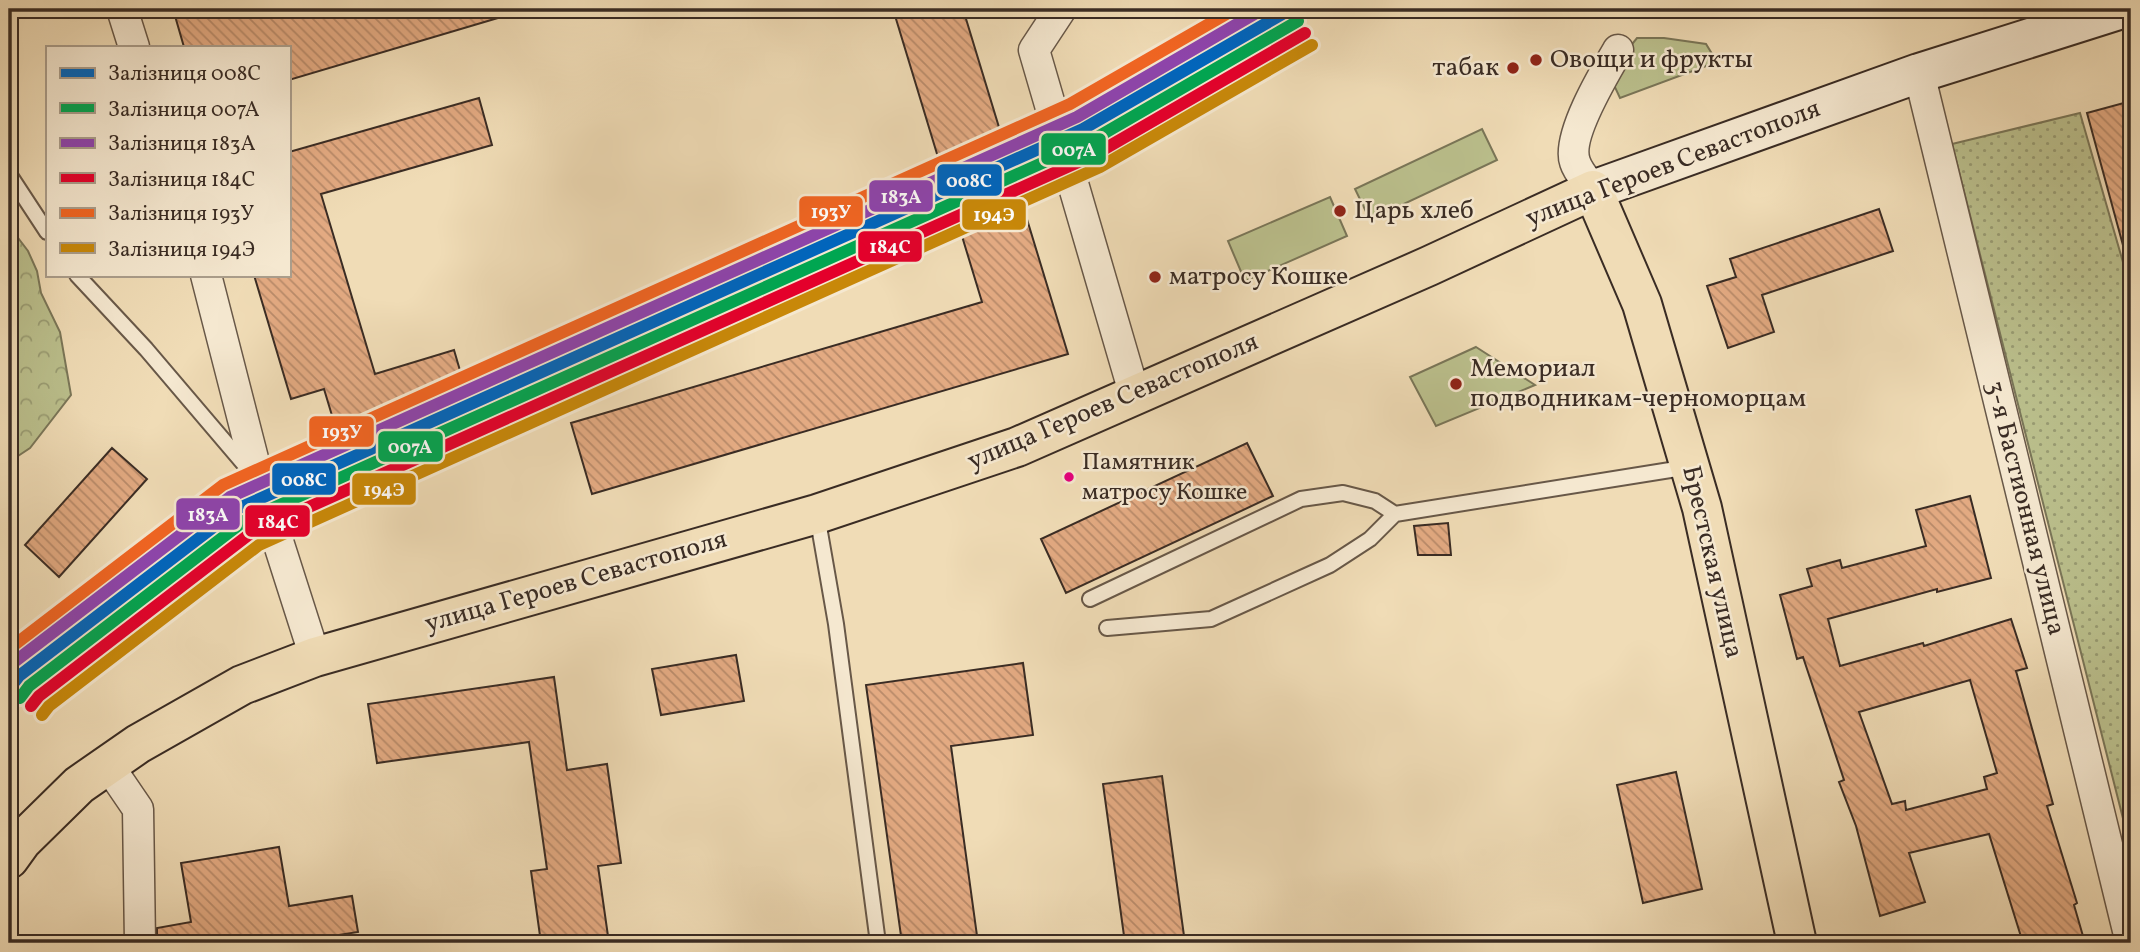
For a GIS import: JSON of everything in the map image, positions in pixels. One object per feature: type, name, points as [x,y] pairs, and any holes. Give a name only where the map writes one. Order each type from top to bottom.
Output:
[{"type":"main road","name":"улица Героев Севастополя","points":[[9,859],[22,841],[79,785],[138,744],[242,685],[315,657],[817,513],[1017,447],[1430,266],[1593,190],[1919,73],[2122,9]]},
{"type":"main road","name":"Брестская улица","points":[[1593,190],[1642,304],[1702,508],[1797,943]]},
{"type":"street","points":[[122,9],[134,46]]},
{"type":"street","points":[[1061,9],[1034,50],[1135,396]]},
{"type":"street","points":[[1593,190],[1576,164],[1574,145],[1596,87],[1618,50]]},
{"type":"street","name":"3-я Бастионная улица","points":[[1919,73],[2124,878],[2131,943]]},
{"type":"street","points":[[206,276],[259,482],[315,657]]},
{"type":"street","points":[[108,765],[138,809],[140,943]]},
{"type":"lane","points":[[9,174],[46,230]]},
{"type":"lane","points":[[77,276],[146,349],[259,482]]},
{"type":"lane","points":[[1107,628],[1211,619],[1330,565],[1370,539],[1395,514],[1690,467]]},
{"type":"lane","points":[[1090,599],[1301,499],[1343,492],[1375,501],[1395,514]]},
{"type":"lane","points":[[817,513],[836,624],[878,943]]},
{"type":"green space","points":[[1637,38],[1664,38],[1706,44],[1717,62],[1620,98],[1613,83],[1624,54]]},
{"type":"green space","points":[[2080,113],[2131,290],[2131,850],[1952,144]]},
{"type":"green space","points":[[1482,129],[1497,160],[1370,220],[1355,189]]},
{"type":"green space","points":[[1330,197],[1347,236],[1245,281],[1228,241]]},
{"type":"green space","points":[[9,226],[28,251],[37,271],[41,293],[60,332],[71,395],[30,448],[9,462]]},
{"type":"green space","points":[[1476,347],[1535,385],[1436,426],[1410,377]]},
{"type":"building","points":[[173,9],[507,9],[508,15],[290,80],[290,46],[184,46]]},
{"type":"building","points":[[893,9],[963,9],[1068,354],[592,494],[571,423],[982,302]]},
{"type":"building","points":[[479,98],[492,145],[321,194],[375,374],[454,350],[478,432],[349,472],[324,389],[291,399],[254,276],[290,276],[290,152]]},
{"type":"building","points":[[2131,101],[2131,248],[2124,249],[2087,113]]},
{"type":"building","points":[[1879,209],[1893,251],[1762,295],[1774,332],[1728,348],[1707,286],[1736,277],[1730,259]]},
{"type":"building","points":[[1247,443],[1273,496],[1066,593],[1041,539]]},
{"type":"building","points":[[112,448],[147,479],[59,577],[25,545]]},
{"type":"building","points":[[1970,496],[1991,578],[1937,592],[1937,589],[1828,619],[1840,666],[1923,643],[1924,646],[2011,619],[2027,668],[2016,671],[2053,804],[2047,806],[2077,903],[2074,905],[2085,943],[2023,943],[1989,834],[1909,853],[1925,902],[1880,916],[1856,826],[1839,782],[1844,780],[1803,657],[1797,659],[1780,595],[1812,586],[1807,569],[1840,560],[1842,568],[1926,546],[1916,510]],"holes":[[[1970,680],[1997,773],[1984,777],[1987,789],[1906,810],[1905,801],[1892,804],[1859,712]]]},
{"type":"building","points":[[1448,523],[1451,555],[1418,555],[1414,526]]},
{"type":"building","points":[[736,655],[744,701],[661,715],[652,669]]},
{"type":"building","points":[[1023,663],[1033,735],[951,746],[978,943],[902,943],[866,685]]},
{"type":"building","points":[[554,677],[567,770],[607,764],[621,863],[598,866],[609,943],[541,943],[531,871],[547,869],[529,742],[377,763],[368,704]]},
{"type":"building","points":[[1676,772],[1702,889],[1643,903],[1617,785]]},
{"type":"building","points":[[1162,776],[1185,943],[1125,943],[1103,784]]},
{"type":"building","points":[[279,847],[289,906],[352,896],[358,932],[288,943],[157,943],[157,928],[191,922],[181,863]]},
{"type":"rail line","name":"193У","points":[[9,649],[223,485],[1070,104],[1235,9]]},
{"type":"rail line","name":"183А","points":[[9,666],[230,497],[1077,117],[1263,9]]},
{"type":"rail line","name":"008С","points":[[9,689],[19,676],[237,509],[1083,129],[1291,9]]},
{"type":"rail line","name":"007А","points":[[20,698],[29,686],[244,521],[1089,142],[1298,21]]},
{"type":"rail line","name":"184С","points":[[31,706],[39,696],[251,533],[1094,155],[1305,33]]},
{"type":"rail line","name":"194Э","points":[[42,715],[49,706],[259,545],[1100,167],[1312,45]]},
{"type":"place","name":"Овощи и фрукты","points":[[1536,60]]},
{"type":"place","name":"табак","points":[[1513,68]]},
{"type":"place","name":"Царь хлеб","points":[[1340,211]]},
{"type":"place","name":"матросу Кошке","points":[[1155,277]]},
{"type":"place","name":"Мемориал подводникам-черноморцам","points":[[1456,384]]},
{"type":"place","name":"Памятник матросу Кошке","points":[[1069,477]]}]
